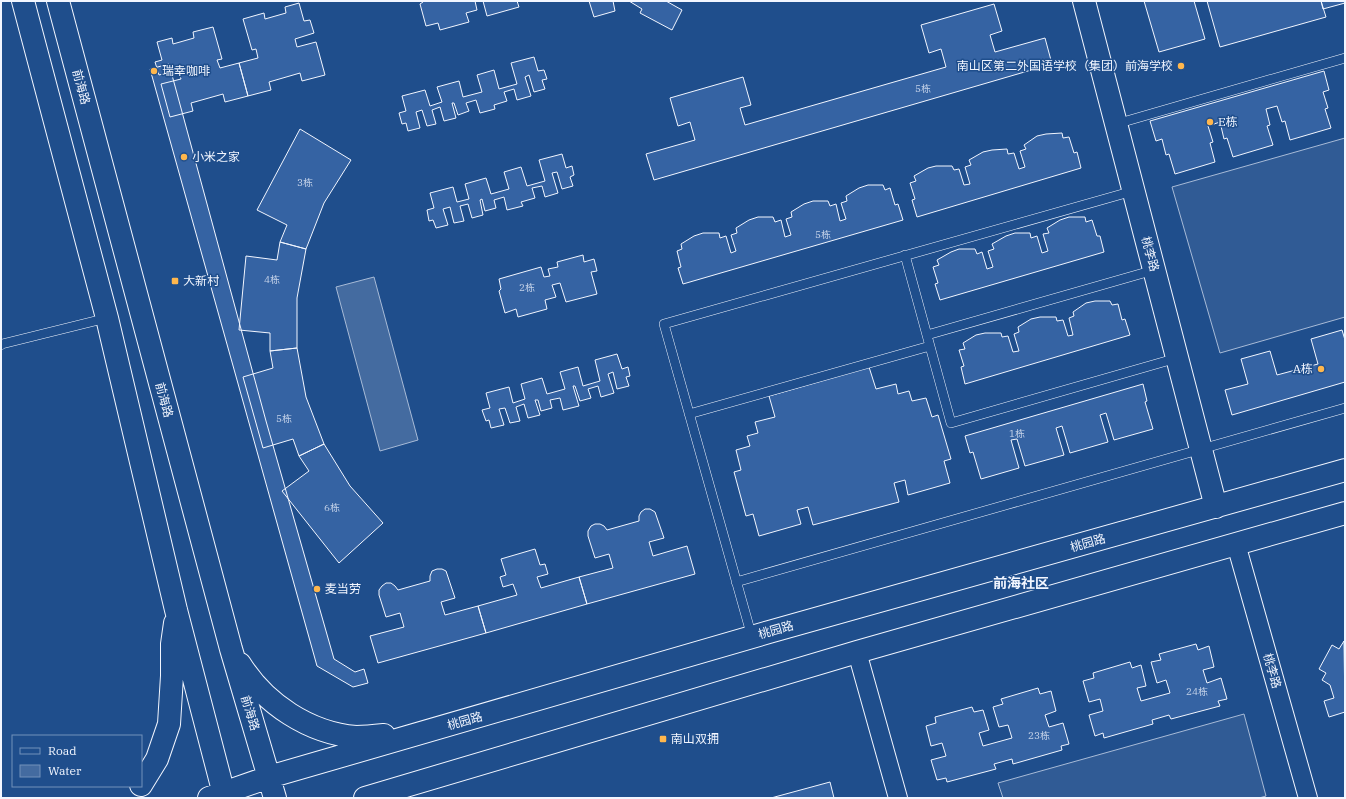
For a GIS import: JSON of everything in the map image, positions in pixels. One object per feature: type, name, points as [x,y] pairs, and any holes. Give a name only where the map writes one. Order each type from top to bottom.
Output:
[{"type":"main road","points":[[23,1],[107,318],[176,610],[206,722],[219,796]]},
{"type":"main road","name":"前海路","points":[[58,1],[231,649],[275,798]]},
{"type":"main road","name":"桃李路","points":[[1084,1],[1216,507]]},
{"type":"main road","name":"桃园路","points":[[219,796],[269,777],[752,637],[1345,470]]},
{"type":"main road","points":[[365,798],[857,652],[1345,514]]},
{"type":"main road","points":[[142,784],[156,759],[169,724],[172,644],[176,610]]},
{"type":"main road","points":[[231,649],[246,674],[262,692],[287,712],[310,726],[357,737],[394,735],[441,728]]},
{"type":"main road","points":[[407,798],[457,770]]},
{"type":"main road","points":[[131,798],[140,787]]},
{"type":"street","name":"桃李路","points":[[1236,544],[1308,798]]},
{"type":"street","points":[[857,652],[898,798]]},
{"type":"lane","points":[[1116,124],[1345,58]]},
{"type":"lane","points":[[752,637],[664,324],[1133,191]]},
{"type":"lane","points":[[905,255],[951,423],[1177,358]]},
{"type":"lane","points":[[927,335],[1154,270]]},
{"type":"lane","points":[[1,345],[107,318]]},
{"type":"lane","points":[[689,414],[930,346]]},
{"type":"lane","points":[[736,582],[1200,448],[1345,408]]},
{"type":"shaded area","points":[[1345,138],[1345,317],[1220,353],[1172,187]]},
{"type":"shaded area","points":[[1244,714],[1266,796],[1259,798],[1003,798],[998,783]]},
{"type":"water","points":[[374,277],[418,440],[380,451],[336,287]]},
{"type":"building","points":[[423,1],[475,1],[477,10],[466,13],[469,22],[440,30],[438,23],[426,26],[420,4]]},
{"type":"building","points":[[483,1],[517,1],[519,7],[487,16]]},
{"type":"building","points":[[589,1],[613,1],[615,11],[594,17]]},
{"type":"building","points":[[629,1],[666,1],[682,10],[672,30],[640,13],[642,9]]},
{"type":"building","points":[[1144,1],[1194,1],[1205,39],[1159,52]]},
{"type":"building","points":[[1207,1],[1321,1],[1326,17],[1220,47]]},
{"type":"building","points":[[1321,1],[1345,1],[1345,3],[1323,9]]},
{"type":"building","points":[[299,3],[304,21],[310,20],[314,33],[295,39],[297,47],[316,42],[325,75],[302,81],[300,73],[269,82],[271,90],[248,96],[239,63],[258,58],[256,49],[252,50],[243,19],[264,13],[265,19],[286,13],[285,7]]},
{"type":"building","points":[[994,4],[1002,31],[990,35],[995,52],[1045,38],[1052,64],[654,180],[646,154],[695,140],[690,122],[678,126],[670,98],[743,77],[751,105],[740,108],[745,125],[946,67],[941,49],[929,53],[921,25]]},
{"type":"building","points":[[213,27],[222,59],[217,60],[220,68],[239,63],[248,96],[225,102],[223,94],[191,103],[193,111],[170,117],[161,84],[181,79],[178,70],[159,75],[155,62],[162,60],[157,42],[172,38],[173,44],[194,38],[193,32]]},
{"type":"building","points":[[534,57],[538,71],[544,70],[547,79],[542,80],[545,89],[534,92],[529,75],[525,77],[531,96],[517,100],[514,89],[504,92],[507,101],[494,105],[495,109],[480,113],[476,100],[466,103],[469,111],[458,115],[454,103],[452,103],[456,118],[444,121],[440,107],[432,110],[436,124],[427,126],[422,110],[416,112],[420,128],[408,131],[406,123],[402,124],[399,113],[406,111],[402,96],[425,90],[430,106],[442,102],[437,87],[459,81],[463,97],[482,92],[477,75],[494,70],[499,89],[517,84],[511,63]]},
{"type":"building","points":[[169,64],[266,421],[334,659],[355,672],[364,669],[368,683],[353,687],[317,666],[150,69]]},
{"type":"building","name":"E栋","points":[[1324,71],[1329,90],[1323,92],[1328,108],[1325,109],[1331,128],[1290,140],[1285,121],[1282,122],[1277,106],[1266,109],[1270,125],[1267,126],[1273,145],[1233,157],[1227,138],[1224,139],[1220,122],[1208,126],[1213,142],[1210,143],[1215,162],[1175,174],[1169,154],[1166,155],[1162,139],[1156,141],[1150,121]]},
{"type":"building","points":[[300,129],[351,160],[324,203],[306,249],[280,242],[287,225],[257,210]]},
{"type":"building","points":[[1062,133],[1063,138],[1069,137],[1074,153],[1077,152],[1081,168],[917,217],[912,200],[915,199],[910,183],[916,181],[914,176],[928,168],[936,166],[952,166],[954,170],[959,169],[964,185],[970,184],[965,167],[971,165],[969,160],[983,152],[1007,149],[1008,154],[1014,153],[1019,169],[1025,167],[1020,151],[1026,149],[1024,145],[1037,136]]},
{"type":"building","points":[[562,154],[566,168],[572,166],[574,175],[570,177],[573,186],[562,189],[557,172],[552,173],[558,193],[545,197],[542,186],[532,188],[535,198],[521,202],[523,206],[507,210],[504,197],[494,200],[496,208],[485,211],[482,199],[480,200],[483,215],[472,218],[468,204],[460,206],[464,221],[454,223],[450,207],[443,209],[448,225],[436,228],[433,220],[429,221],[427,210],[434,208],[430,193],[453,187],[457,202],[469,199],[465,184],[486,178],[491,194],[509,189],[504,172],[521,167],[527,186],[545,181],[539,160]]},
{"type":"building","points":[[868,185],[883,185],[885,190],[890,188],[895,205],[898,204],[903,220],[683,284],[678,268],[681,267],[677,251],[682,249],[681,244],[694,236],[703,233],[719,233],[720,238],[726,236],[731,253],[736,251],[731,235],[737,233],[736,228],[749,220],[758,217],[773,217],[775,222],[781,220],[785,237],[791,235],[786,219],[792,217],[791,212],[804,204],[813,201],[828,201],[830,206],[836,204],[840,221],[846,219],[841,203],[847,201],[846,196],[859,188]]},
{"type":"building","points":[[1069,217],[1085,217],[1086,222],[1092,220],[1097,236],[1100,236],[1104,252],[940,300],[935,284],[938,283],[933,267],[939,265],[937,260],[959,249],[975,249],[977,254],[982,252],[987,269],[993,267],[988,251],[994,249],[992,244],[1015,233],[1030,233],[1031,238],[1037,236],[1042,253],[1048,251],[1043,234],[1049,233],[1047,228],[1060,220]]},
{"type":"building","points":[[280,242],[306,249],[297,298],[297,348],[270,351],[270,333],[239,330],[246,256],[277,260]]},
{"type":"building","points":[[583,255],[584,262],[594,259],[597,271],[591,272],[597,294],[566,302],[560,283],[552,285],[556,297],[545,300],[547,309],[518,317],[516,309],[505,313],[499,291],[501,289],[499,279],[541,267],[544,277],[550,276],[548,269],[558,267],[557,262]]},
{"type":"building","points":[[1095,301],[1110,301],[1112,305],[1118,304],[1122,320],[1125,319],[1130,335],[965,384],[961,367],[964,366],[959,350],[965,349],[963,343],[976,335],[985,333],[1001,333],[1002,337],[1008,336],[1013,352],[1019,351],[1014,334],[1019,332],[1018,327],[1031,319],[1040,317],[1056,317],[1057,321],[1063,320],[1068,336],[1073,335],[1069,318],[1074,316],[1073,312],[1086,303]]},
{"type":"building","name":"A栋","points":[[1342,330],[1345,340],[1345,382],[1232,415],[1225,390],[1248,384],[1241,359],[1270,351],[1277,375],[1318,364],[1311,339]]},
{"type":"building","points":[[297,348],[306,397],[324,444],[299,456],[293,439],[263,448],[243,377],[273,368],[270,351]]},
{"type":"building","points":[[617,354],[622,369],[628,367],[630,376],[626,377],[629,386],[617,389],[613,372],[608,374],[614,393],[601,397],[598,386],[588,389],[591,398],[580,401],[575,386],[573,386],[579,406],[563,410],[560,398],[550,400],[552,408],[541,411],[538,400],[535,400],[540,415],[528,418],[524,404],[516,407],[520,421],[510,423],[505,408],[499,409],[504,425],[491,428],[489,420],[486,421],[482,410],[490,408],[486,393],[509,387],[513,403],[525,399],[521,384],[542,378],[547,394],[565,389],[560,372],[578,367],[583,386],[600,381],[595,360]]},
{"type":"building","points":[[869,367],[876,389],[896,384],[898,394],[909,391],[912,401],[926,398],[932,417],[938,415],[951,459],[944,461],[950,483],[908,495],[905,480],[894,483],[899,502],[813,525],[808,507],[797,510],[801,524],[759,536],[753,514],[746,516],[734,472],[741,470],[736,450],[750,446],[747,436],[758,433],[755,422],[775,417],[769,396]]},
{"type":"building","points":[[1143,384],[1147,401],[1145,402],[1153,429],[1114,440],[1106,413],[1100,415],[1108,442],[1070,453],[1062,426],[1056,428],[1064,455],[1025,466],[1017,439],[1011,440],[1019,468],[981,479],[973,452],[970,453],[965,436]]},
{"type":"building","points":[[324,444],[350,486],[383,523],[339,563],[282,491],[309,471],[299,456]]},
{"type":"building","points":[[645,509],[650,509],[655,512],[664,538],[649,542],[653,556],[687,546],[695,574],[587,604],[579,577],[613,568],[609,554],[595,558],[588,536],[588,531],[591,526],[600,524],[607,530],[639,521],[641,512]]},
{"type":"building","points":[[535,549],[540,565],[545,564],[548,574],[537,577],[541,588],[579,577],[587,604],[486,633],[478,606],[517,595],[513,584],[503,587],[500,577],[506,575],[501,559]]},
{"type":"building","points":[[437,569],[446,571],[455,598],[441,602],[445,615],[478,606],[486,633],[378,663],[370,636],[404,627],[400,613],[386,617],[379,595],[379,590],[386,583],[391,583],[398,590],[430,581],[432,571]]},
{"type":"building","points":[[1344,641],[1345,712],[1329,717],[1324,701],[1334,698],[1330,685],[1322,680],[1326,673],[1319,669],[1332,645],[1339,649]]},
{"type":"building","points":[[1196,644],[1198,650],[1209,646],[1214,667],[1203,670],[1207,683],[1221,678],[1227,699],[1218,701],[1220,706],[1171,719],[1169,715],[1152,720],[1153,724],[1104,738],[1103,733],[1095,736],[1089,715],[1103,711],[1100,699],[1089,702],[1083,681],[1094,678],[1093,673],[1130,662],[1132,668],[1141,665],[1146,686],[1137,688],[1141,701],[1170,693],[1166,680],[1157,683],[1151,662],[1161,660],[1159,654]]},
{"type":"building","points":[[1038,688],[1040,694],[1051,691],[1056,711],[1045,715],[1049,727],[1063,723],[1069,744],[1061,746],[1062,750],[1013,764],[1012,759],[994,764],[996,769],[947,782],[946,778],[937,780],[931,760],[946,756],[942,743],[931,746],[926,726],[936,723],[935,717],[972,707],[974,712],[983,710],[989,730],[979,733],[983,746],[1012,738],[1008,725],[999,727],[993,707],[1003,704],[1001,699]]},
{"type":"building","points":[[830,782],[834,798],[771,798]]},
{"type":"place","name":"南山区第二外国语学校（集团）前海学校","points":[[1181,66]]},
{"type":"place","name":"瑞幸咖啡","points":[[154,71]]},
{"type":"place","name":"E栋","points":[[1210,122]]},
{"type":"place","name":"小米之家","points":[[184,157]]},
{"type":"place","name":"大新村","points":[[175,281]]},
{"type":"place","name":"A栋","points":[[1321,369]]},
{"type":"place","name":"麦当劳","points":[[317,589]]},
{"type":"place","name":"南山双拥","points":[[663,739]]},
{"type":"district","name":"前海社区","points":[[1021,583]]}]
